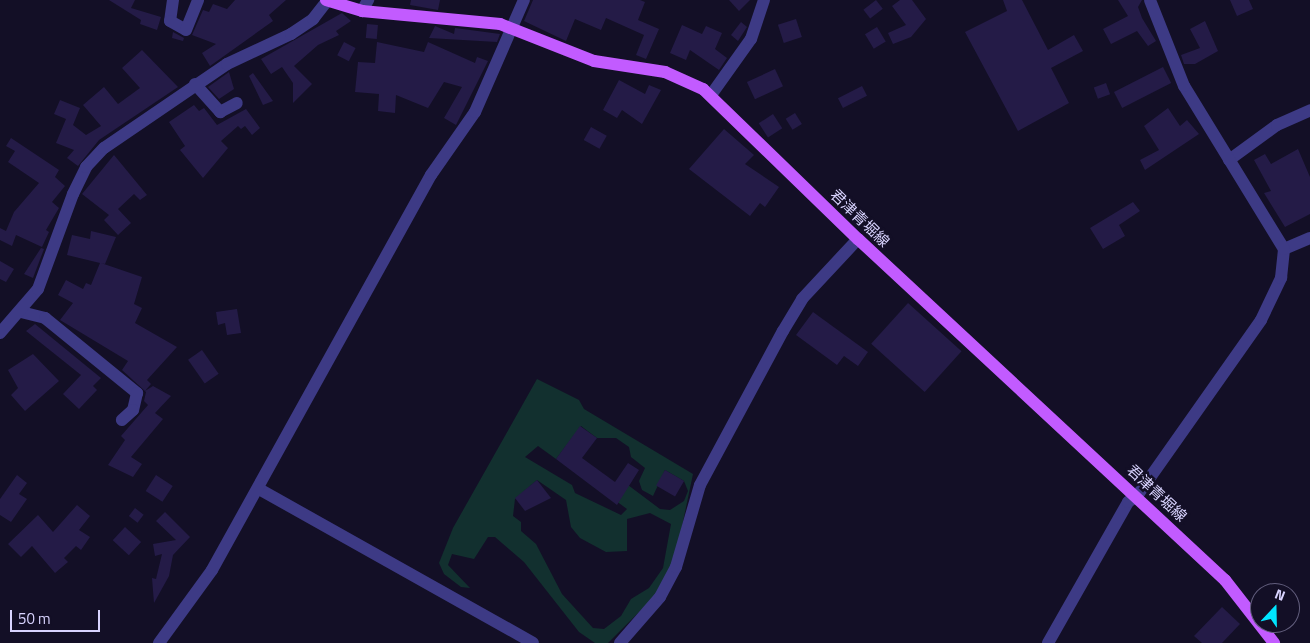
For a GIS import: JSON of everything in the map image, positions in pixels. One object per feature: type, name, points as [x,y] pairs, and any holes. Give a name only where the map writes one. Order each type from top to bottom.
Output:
[{"type":"main road","name":"君津青堀線","points":[[326,0],[513,28],[594,61],[679,76],[711,95],[858,239],[1137,496],[1225,580],[1274,643]]},
{"type":"street","points":[[173,0],[170,21],[186,30],[198,0]]},
{"type":"street","points":[[0,333],[21,312],[45,274],[86,167],[104,148],[195,84],[291,34],[313,19],[326,0]]},
{"type":"street","points":[[159,643],[212,570],[259,489],[432,175],[475,112],[524,0]]},
{"type":"street","points":[[711,95],[751,39],[764,0]]},
{"type":"street","points":[[1048,643],[1128,502],[1137,496],[1261,320],[1281,278],[1284,249],[1184,86],[1150,0]]},
{"type":"street","points":[[195,84],[220,112],[236,103]]},
{"type":"street","points":[[1229,160],[1277,125],[1310,110]]},
{"type":"street","points":[[1284,249],[1310,238]]},
{"type":"street","points":[[620,643],[660,597],[676,568],[700,485],[783,331],[802,300],[858,239]]},
{"type":"street","points":[[21,312],[45,318],[136,394],[133,410],[122,420]]},
{"type":"street","points":[[259,489],[533,643]]},
{"type":"green space","points":[[537,379],[579,400],[584,409],[693,474],[673,569],[655,596],[608,643],[595,643],[579,632],[524,562],[495,537],[488,537],[474,559],[452,554],[448,565],[470,588],[461,587],[444,574],[439,563],[453,528]],"holes":[[[581,426],[597,438],[616,438],[629,447],[631,457],[645,468],[639,481],[642,490],[653,496],[665,470],[684,481],[688,491],[684,501],[670,510],[660,509],[628,485],[608,495],[627,509],[621,515],[575,493],[572,485],[525,457],[538,446],[556,459]],[[537,480],[566,500],[571,527],[580,538],[606,552],[627,551],[627,519],[650,513],[671,524],[663,568],[649,588],[631,599],[621,616],[604,629],[593,628],[562,594],[536,544],[521,531],[521,522],[513,516],[515,499]]]},
{"type":"building","points":[[109,0],[135,0],[131,8],[161,17],[157,30],[140,24],[141,20]]},
{"type":"building","points":[[235,0],[286,0],[269,15],[273,21],[210,66],[202,53],[216,44],[192,35],[203,10],[209,12],[213,4],[227,9]]},
{"type":"building","points":[[411,0],[440,0],[438,10],[410,5]]},
{"type":"building","points":[[533,0],[640,0],[645,2],[638,20],[659,29],[646,59],[636,55],[644,35],[606,18],[601,30],[575,19],[566,41],[524,21]]},
{"type":"building","points":[[729,0],[750,0],[739,11]]},
{"type":"building","points":[[876,0],[883,9],[870,19],[863,10]]},
{"type":"building","points":[[900,0],[912,0],[926,19],[911,37],[893,44],[888,33],[906,25],[892,6]]},
{"type":"building","points":[[1003,0],[1022,0],[1048,50],[1074,35],[1083,51],[1051,68],[1069,103],[1018,131],[965,32],[1007,11]]},
{"type":"building","points":[[1118,0],[1142,0],[1138,7],[1142,18],[1156,41],[1148,46],[1137,31],[1111,44],[1103,29],[1128,16]]},
{"type":"building","points":[[1230,0],[1249,0],[1253,9],[1237,16]]},
{"type":"building","points":[[342,13],[351,21],[336,31],[339,35],[318,45],[294,66],[312,84],[293,103],[293,83],[282,67],[271,74],[261,59]]},
{"type":"building","points":[[796,19],[802,37],[784,43],[778,25]]},
{"type":"building","points":[[1205,21],[1218,51],[1195,64],[1184,64],[1181,55],[1200,48],[1190,29]]},
{"type":"building","points":[[741,22],[747,27],[738,41],[731,35]]},
{"type":"building","points":[[367,24],[378,25],[377,39],[366,38]]},
{"type":"building","points":[[682,25],[702,34],[706,26],[722,33],[715,49],[727,58],[719,70],[690,50],[686,60],[670,53]]},
{"type":"building","points":[[435,26],[454,34],[455,28],[500,34],[497,42],[429,38]]},
{"type":"building","points":[[877,27],[886,42],[874,49],[865,34]]},
{"type":"building","points":[[173,32],[184,38],[183,41],[172,38]]},
{"type":"building","points":[[344,42],[356,48],[349,61],[337,55]]},
{"type":"building","points":[[377,42],[424,52],[428,42],[475,63],[477,57],[488,61],[456,125],[444,118],[462,87],[444,82],[428,108],[396,95],[395,113],[378,111],[379,94],[355,92],[358,62],[375,63]]},
{"type":"building","points":[[142,50],[178,87],[99,140],[78,166],[67,158],[74,150],[56,143],[66,119],[54,114],[60,100],[80,108],[73,125],[86,135],[101,126],[83,105],[104,87],[118,104],[140,88],[122,68]]},
{"type":"building","points":[[1163,67],[1171,83],[1122,108],[1114,92]]},
{"type":"building","points":[[775,69],[783,86],[755,99],[747,82]]},
{"type":"building","points":[[229,72],[234,89],[219,99],[208,87]]},
{"type":"building","points":[[253,73],[273,101],[263,105],[249,76]]},
{"type":"building","points":[[619,80],[645,94],[649,85],[661,90],[642,124],[622,110],[617,118],[603,110]]},
{"type":"building","points":[[1106,83],[1110,94],[1098,99],[1094,87]]},
{"type":"building","points":[[862,86],[867,96],[843,108],[838,98]]},
{"type":"building","points":[[194,105],[199,111],[204,108],[217,125],[246,109],[260,128],[252,135],[245,126],[241,129],[238,126],[221,141],[228,148],[203,178],[180,150],[185,146],[169,122]]},
{"type":"building","points":[[1168,108],[1180,126],[1187,120],[1199,134],[1145,170],[1140,160],[1159,150],[1144,126]]},
{"type":"building","points":[[795,113],[802,124],[793,130],[786,119]]},
{"type":"building","points":[[773,114],[782,128],[768,138],[759,123]]},
{"type":"building","points":[[591,127],[607,136],[599,149],[584,140]]},
{"type":"building","points":[[724,129],[754,155],[745,164],[779,187],[765,207],[760,203],[750,216],[689,169]]},
{"type":"building","points":[[11,138],[59,170],[55,177],[65,186],[52,202],[59,208],[46,230],[49,232],[42,247],[16,235],[12,246],[0,240],[0,228],[6,231],[14,212],[39,183],[8,162],[15,151],[6,146]]},
{"type":"building","points":[[1298,149],[1310,177],[1310,214],[1285,227],[1264,193],[1271,191],[1254,160],[1265,154],[1271,164]]},
{"type":"building","points":[[114,155],[147,195],[140,200],[134,194],[118,209],[131,223],[118,235],[104,220],[109,215],[82,194]]},
{"type":"building","points":[[1133,202],[1140,211],[1119,225],[1125,236],[1103,249],[1090,228]]},
{"type":"building","points":[[91,231],[116,237],[105,264],[101,263],[142,277],[134,304],[142,308],[135,323],[177,347],[147,380],[151,384],[145,391],[153,386],[171,396],[155,413],[163,419],[131,457],[142,464],[133,477],[108,465],[125,440],[121,436],[148,405],[144,401],[146,392],[122,370],[128,361],[60,320],[73,303],[58,295],[66,280],[83,289],[86,283],[91,285],[100,263],[67,255],[72,235],[90,239]]},
{"type":"building","points":[[41,248],[44,249],[33,278],[24,274]]},
{"type":"building","points":[[0,261],[14,269],[6,282],[0,279]]},
{"type":"building","points":[[908,303],[962,351],[925,392],[871,344]]},
{"type":"building","points":[[237,309],[241,333],[227,335],[225,323],[218,325],[216,312]]},
{"type":"building","points":[[813,312],[868,352],[858,366],[844,356],[837,365],[796,335]]},
{"type":"building","points":[[35,324],[101,378],[93,386],[97,390],[79,409],[63,394],[81,375],[26,331]]},
{"type":"building","points":[[202,350],[219,374],[205,384],[188,360]]},
{"type":"building","points":[[33,354],[59,381],[25,411],[11,395],[18,388],[8,370]]},
{"type":"building","points":[[580,426],[597,438],[582,458],[615,482],[628,463],[639,470],[617,505],[556,459]]},
{"type":"building","points":[[665,470],[684,481],[675,497],[656,486]]},
{"type":"building","points":[[17,475],[27,483],[19,494],[27,499],[11,522],[0,515],[0,499]]},
{"type":"building","points":[[156,475],[173,486],[162,502],[146,491]]},
{"type":"building","points":[[537,480],[551,498],[525,511],[515,498]]},
{"type":"building","points":[[77,505],[90,516],[79,530],[90,537],[81,550],[76,546],[64,558],[68,562],[55,573],[32,546],[21,557],[8,544],[38,515],[53,532]]},
{"type":"building","points":[[135,508],[144,515],[138,523],[129,516]]},
{"type":"building","points":[[165,512],[190,537],[173,555],[169,576],[154,603],[152,578],[156,579],[162,554],[155,556],[153,544],[176,540],[156,521]]},
{"type":"building","points":[[125,527],[141,542],[129,555],[113,540]]},
{"type":"building","points":[[1222,607],[1240,624],[1222,643],[1202,643],[1194,636]]}]
